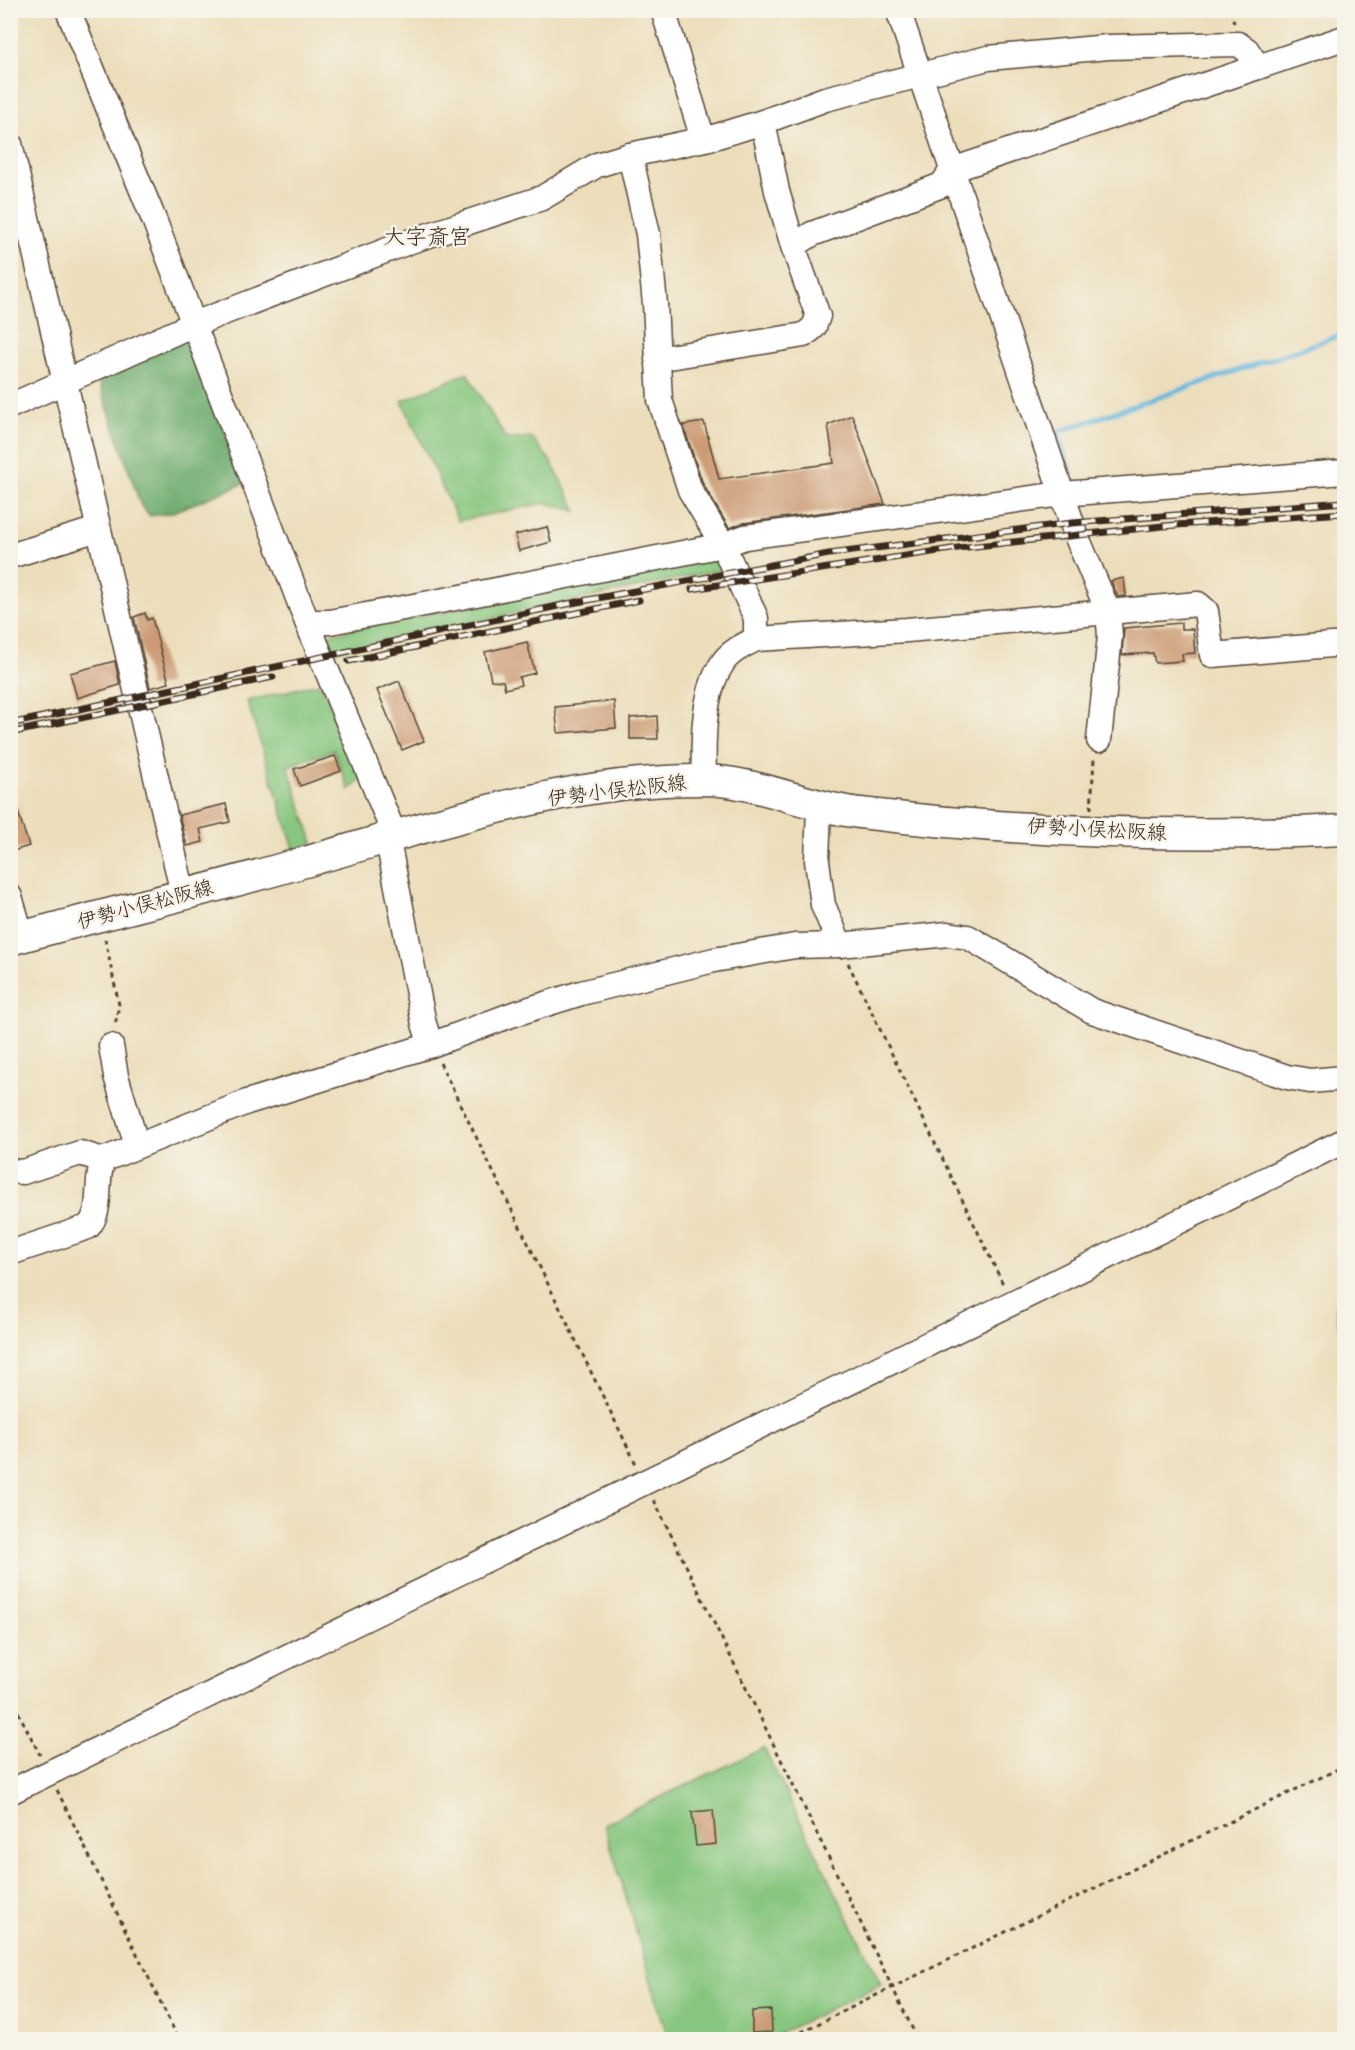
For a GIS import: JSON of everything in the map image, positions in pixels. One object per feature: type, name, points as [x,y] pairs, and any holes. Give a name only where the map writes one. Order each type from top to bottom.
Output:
[{"type":"main road","name":"伊勢小俣松阪線","points":[[16,938],[288,867],[390,835],[547,797],[625,785],[704,780],[753,787],[819,806],[903,817],[1089,831],[1239,834],[1344,830]]},
{"type":"street","points":[[68,10],[195,324],[390,835],[424,1024],[431,1045]]},
{"type":"street","points":[[663,10],[704,139]]},
{"type":"street","points":[[898,10],[1076,535],[1108,611],[1110,636],[1099,740]]},
{"type":"street","points":[[793,246],[812,234],[942,185],[952,170],[1344,38]]},
{"type":"street","points":[[10,406],[195,324],[411,241],[542,198],[597,165],[764,122],[825,99],[988,58],[1108,47],[1238,44],[1247,50],[1258,67]]},
{"type":"street","points":[[657,358],[804,335],[814,327],[818,316],[793,246],[777,191],[764,122]]},
{"type":"street","points":[[10,144],[183,894]]},
{"type":"street","points":[[630,155],[648,234],[656,304],[660,400],[690,490],[723,545],[756,618],[756,639]]},
{"type":"street","points":[[307,622],[330,622],[450,600],[723,545],[745,537],[1062,494],[1344,472]]},
{"type":"street","points":[[10,556],[98,529]]},
{"type":"street","points":[[704,780],[703,739],[716,678],[722,663],[740,647],[756,639],[907,630],[1198,604],[1206,611],[1212,655],[1344,644]]},
{"type":"street","points":[[819,806],[818,872],[823,905],[840,945]]},
{"type":"street","points":[[10,897],[16,938]]},
{"type":"street","points":[[10,1253],[88,1227],[96,1218],[99,1170],[103,1161],[247,1102],[431,1045],[511,1015],[581,993],[714,960],[795,946],[840,945],[948,934],[969,938],[1092,1011],[1287,1077],[1310,1081],[1344,1078]]},
{"type":"street","points":[[111,1046],[116,1076],[137,1146]]},
{"type":"street","points":[[10,1792],[1344,1141]]},
{"type":"street","points":[[10,1171],[23,1172],[80,1153],[103,1161]]},
{"type":"path","points":[[1089,831],[1095,746],[1099,740]]},
{"type":"path","points":[[100,916],[119,1005],[111,1046]]},
{"type":"path","points":[[840,945],[1012,1303]]},
{"type":"path","points":[[431,1045],[918,2040]]},
{"type":"path","points":[[10,1696],[179,2040]]},
{"type":"path","points":[[785,2040],[891,1986],[1344,1766]]},
{"type":"green space","points":[[188,333],[245,483],[171,513],[150,516],[141,506],[98,380]]},
{"type":"green space","points":[[467,373],[506,439],[532,438],[551,462],[577,511],[545,503],[458,521],[402,401]]},
{"type":"green space","points":[[718,557],[725,569],[331,652],[325,635]]},
{"type":"green space","points":[[320,683],[363,778],[349,790],[334,750],[288,766],[313,842],[296,855],[247,701]]},
{"type":"green space","points":[[764,1748],[881,1984],[769,2039],[668,2039],[604,1824]]},
{"type":"water","points":[[1344,1282],[1344,1351],[1336,1307]]},
{"type":"building","points":[[852,415],[885,504],[743,523],[729,528],[703,484],[683,425],[704,422],[719,479],[834,463],[828,425]]},
{"type":"building","points":[[547,527],[551,542],[519,551],[515,535]]},
{"type":"building","points":[[1124,578],[1126,596],[1118,597],[1111,581]]},
{"type":"building","points":[[145,613],[147,620],[152,618],[169,683],[150,688],[134,617]]},
{"type":"building","points":[[1181,623],[1181,629],[1193,629],[1195,653],[1182,654],[1183,661],[1155,663],[1153,653],[1122,655],[1124,628]]},
{"type":"building","points":[[527,642],[535,673],[519,677],[521,685],[505,689],[503,681],[491,680],[485,652]]},
{"type":"building","points":[[115,661],[120,685],[77,698],[70,673]]},
{"type":"building","points":[[399,681],[424,741],[402,750],[377,690]]},
{"type":"building","points":[[614,701],[616,728],[558,733],[555,707]]},
{"type":"building","points":[[657,716],[658,739],[630,739],[630,718]]},
{"type":"building","points":[[335,756],[341,771],[300,786],[294,769]]},
{"type":"building","points":[[13,796],[29,846],[10,852],[10,797]]},
{"type":"building","points":[[226,804],[230,822],[200,829],[203,842],[187,846],[179,815]]},
{"type":"building","points":[[713,1810],[716,1844],[696,1846],[692,1812]]},
{"type":"building","points":[[771,2010],[772,2032],[752,2033],[752,2011]]},
{"type":"waterway","points":[[1071,474],[1057,432],[1344,334]]},
{"type":"railway","points":[[10,724],[572,603],[829,554],[1072,523],[1344,502]]},
{"type":"railway","points":[[692,589],[958,548],[1163,526],[1344,513]]},
{"type":"railway","points":[[349,661],[639,600]]},
{"type":"railway","points":[[10,733],[273,677]]},
{"type":"district","name":"大字斎宮","points":[[427,236]]}]
